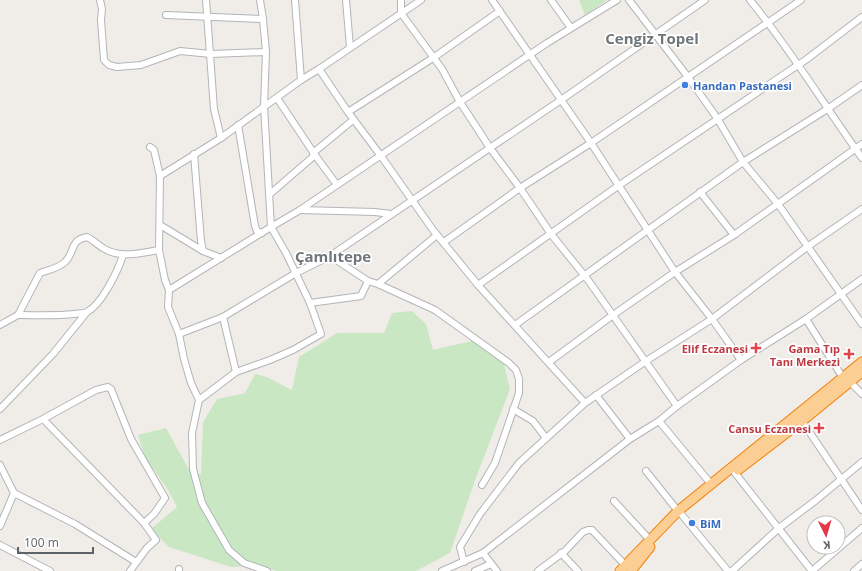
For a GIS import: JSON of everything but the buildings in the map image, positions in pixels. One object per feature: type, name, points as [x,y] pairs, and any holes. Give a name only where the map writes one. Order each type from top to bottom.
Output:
[{"type":"highway","points":[[625,569],[648,549],[680,513],[802,421],[846,380],[862,362]]},
{"type":"highway","points":[[625,569],[650,540],[711,484],[846,380],[862,372]]},
{"type":"street","points":[[100,0],[102,9],[101,20],[104,60],[109,65],[117,67],[141,65],[180,51],[211,54],[266,52]]},
{"type":"street","points":[[206,0],[214,109],[221,138]]},
{"type":"street","points":[[199,400],[236,372],[293,350],[321,334],[310,303],[296,273],[271,227],[268,204],[270,194],[264,106],[266,52],[260,0]]},
{"type":"street","points":[[295,0],[301,80]]},
{"type":"street","points":[[346,0],[350,48]]},
{"type":"street","points":[[401,0],[401,13],[442,69],[460,102],[490,148],[520,188],[551,234],[584,276],[646,361],[677,406]]},
{"type":"street","points":[[160,176],[221,138],[301,80],[319,70],[421,0]]},
{"type":"street","points":[[492,0],[591,143],[675,272],[712,319],[741,360]]},
{"type":"street","points":[[551,0],[571,28]]},
{"type":"street","points":[[169,290],[300,210],[530,55],[617,0]]},
{"type":"street","points":[[630,0],[688,77],[717,118],[744,162],[778,204],[862,324]]},
{"type":"street","points":[[179,334],[223,317],[296,273],[330,256],[561,100],[705,0]]},
{"type":"street","points":[[750,0],[798,64],[862,158]]},
{"type":"street","points":[[444,242],[520,188],[591,143],[801,0]]},
{"type":"street","points":[[348,112],[433,58],[500,11]]},
{"type":"street","points":[[166,15],[263,18]]},
{"type":"street","points":[[478,285],[618,186],[798,64],[862,17]]},
{"type":"street","points":[[319,70],[353,120],[381,156],[437,235],[478,285],[585,403]]},
{"type":"street","points":[[515,325],[700,192],[862,85]]},
{"type":"street","points":[[276,98],[314,154],[337,184]]},
{"type":"street","points":[[270,194],[353,120]]},
{"type":"street","points":[[238,125],[255,226],[257,231],[262,233]]},
{"type":"street","points":[[549,362],[612,315],[675,272],[734,235],[862,144]]},
{"type":"street","points":[[150,147],[154,150],[160,176],[159,250],[165,280],[169,290],[168,307],[179,334],[191,383],[199,400],[192,433],[193,469],[202,504],[229,550],[244,563],[266,571]]},
{"type":"street","points":[[194,154],[203,251]]},
{"type":"street","points":[[700,192],[734,235]]},
{"type":"street","points":[[464,562],[460,547],[480,514],[519,463],[585,403],[646,361],[712,319],[807,247],[862,209]]},
{"type":"street","points":[[300,210],[375,212],[391,214]]},
{"type":"street","points":[[160,225],[203,251],[222,258]]},
{"type":"street","points":[[378,284],[437,235]]},
{"type":"street","points":[[18,315],[40,273],[62,264],[67,260],[76,242],[80,238],[88,237],[104,249],[117,255],[159,250]]},
{"type":"street","points":[[0,409],[53,354],[86,313],[94,306],[111,283],[119,268],[123,255]]},
{"type":"street","points":[[330,256],[368,281],[378,284],[435,310],[509,363],[516,370],[519,379],[519,393],[495,463],[482,485]]},
{"type":"street","points":[[442,571],[483,553],[630,439],[659,421],[677,406],[741,360],[806,319],[862,279]]},
{"type":"street","points":[[310,303],[361,296],[368,281]]},
{"type":"street","points":[[0,325],[18,315],[52,316],[86,313]]},
{"type":"street","points":[[223,317],[236,372]]},
{"type":"street","points":[[806,319],[846,380],[862,394]]},
{"type":"street","points":[[0,440],[43,419],[96,390],[108,387],[111,389],[131,439],[166,498],[154,514],[144,523]]},
{"type":"street","points":[[596,395],[630,439]]},
{"type":"street","points":[[513,409],[533,421],[546,438]]},
{"type":"street","points":[[43,419],[144,523],[156,540],[130,571]]},
{"type":"street","points":[[659,421],[711,484]]},
{"type":"street","points":[[802,421],[862,510]]},
{"type":"street","points":[[732,571],[779,528],[815,501],[862,462]]},
{"type":"street","points":[[0,465],[14,493],[75,524],[136,562]]},
{"type":"street","points":[[646,470],[728,571]]},
{"type":"street","points":[[735,473],[812,571],[862,528]]},
{"type":"street","points":[[0,525],[14,493]]},
{"type":"street","points":[[614,501],[650,540]]},
{"type":"street","points":[[538,571],[561,553],[583,532],[588,530],[592,530],[625,569]]},
{"type":"street","points":[[0,545],[50,571]]},
{"type":"street","points":[[483,553],[497,571]]},
{"type":"street","points":[[561,553],[578,571]]},
{"type":"street","points":[[475,571],[491,564]]},
{"type":"street","points":[[854,571],[862,564]]},
{"type":"green space","points":[[579,0],[607,0],[585,15]]},
{"type":"green space","points":[[412,311],[426,324],[433,350],[472,341],[503,360],[510,389],[474,483],[450,553],[416,571],[276,571],[257,565],[231,567],[169,547],[151,529],[177,507],[168,490],[145,457],[138,435],[166,428],[192,475],[201,474],[203,422],[217,399],[245,393],[255,374],[267,377],[292,390],[299,357],[337,333],[384,333],[392,313]]},
{"type":"place","name":"Handan Pastanesi","points":[[685,85]]},
{"type":"place","name":"Elif Eczanesi","points":[[756,348]]},
{"type":"place","name":"Gama Tıp Tanı Merkezi","points":[[849,354]]},
{"type":"place","name":"Cansu Eczanesi","points":[[819,428]]},
{"type":"place","name":"BiM","points":[[692,523]]},
{"type":"district","name":"Cengiz Topel","points":[[652,38]]},
{"type":"district","name":"Çamlıtepe","points":[[333,256]]}]
